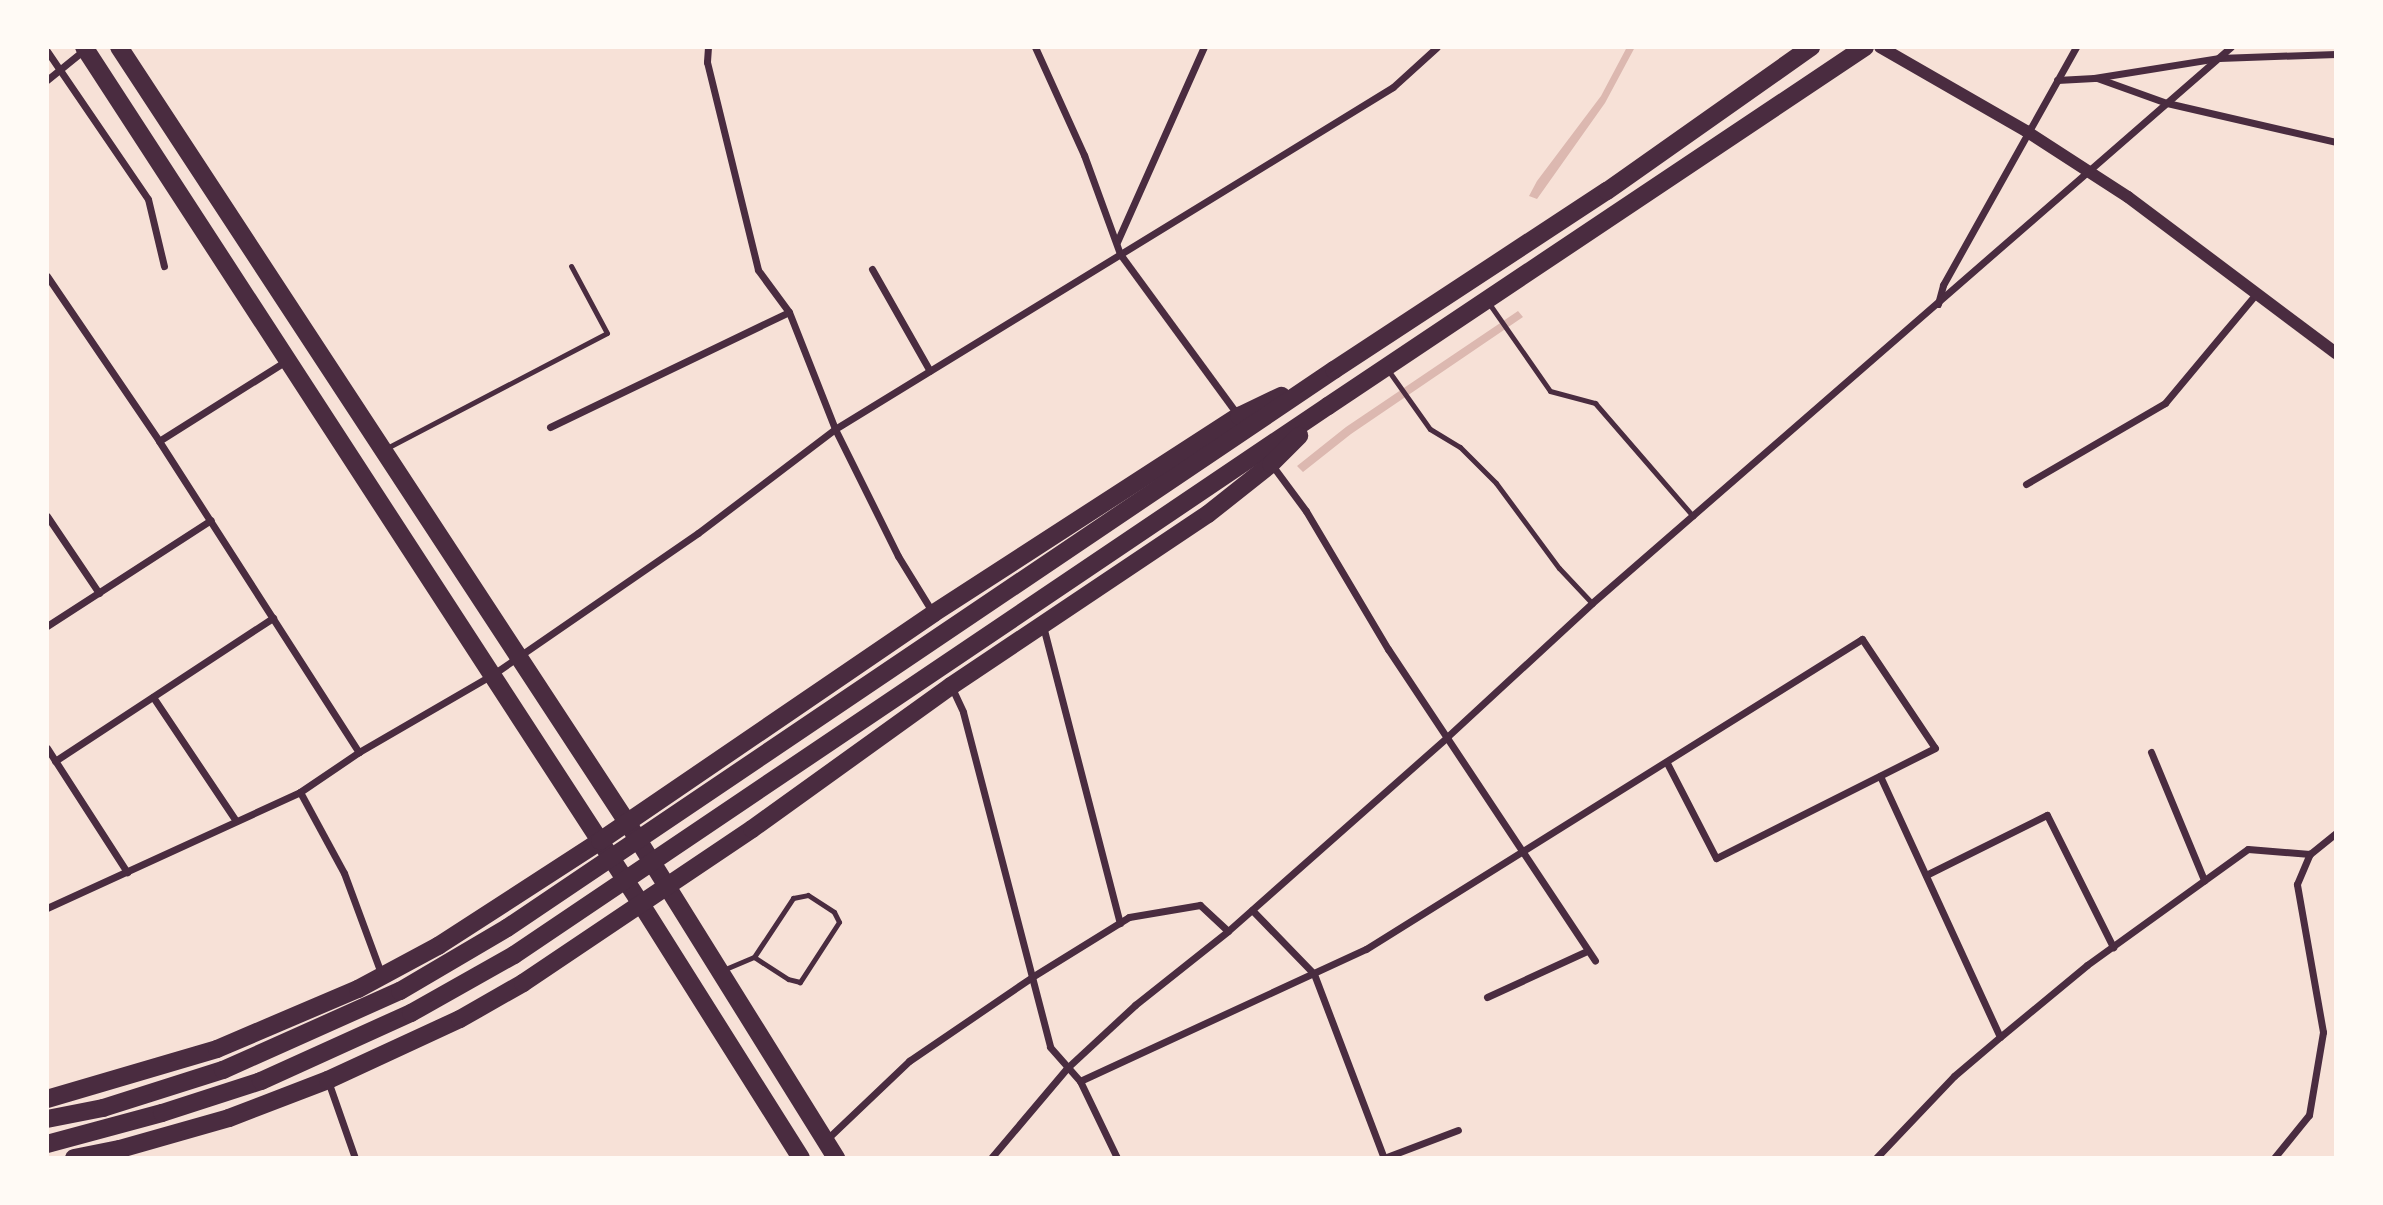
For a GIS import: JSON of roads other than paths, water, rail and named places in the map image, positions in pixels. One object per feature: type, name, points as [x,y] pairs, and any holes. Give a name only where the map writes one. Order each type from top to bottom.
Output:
[{"type":"main road","points":[[119,47],[668,886],[836,1158]]},
{"type":"main road","points":[[47,1119],[103,1108],[223,1070],[400,991],[518,921],[1334,370],[1607,191],[1811,47]]},
{"type":"main road","points":[[47,1144],[231,1092],[411,1013],[557,928],[1328,406],[1865,47]]},
{"type":"main road","points":[[84,48],[641,904],[801,1158]]},
{"type":"main road","points":[[47,1099],[217,1049],[382,976],[438,946],[600,841],[934,613],[1239,416],[1334,370]]},
{"type":"main road","points":[[74,1158],[120,1149],[229,1118],[328,1080],[460,1019],[576,950],[951,686],[1208,514],[1271,464],[1328,406]]},
{"type":"street","points":[[708,47],[708,62],[758,270],[789,312],[835,429],[898,556],[934,613]]},
{"type":"street","points":[[1035,47],[1084,155],[1120,254],[1239,416]]},
{"type":"street","points":[[1117,243],[1204,47]]},
{"type":"street","points":[[47,908],[300,792],[359,752],[492,675],[698,533],[835,429],[1393,87],[1437,47]]},
{"type":"street","points":[[1881,47],[2026,131],[2088,171],[2336,353]]},
{"type":"street","points":[[1937,305],[1943,285],[2026,131],[2076,47]]},
{"type":"street","points":[[991,1158],[1067,1068],[1135,1005],[1228,931],[1447,737],[1592,603],[2231,47]]},
{"type":"street","points":[[47,80],[84,48]]},
{"type":"street","points":[[47,51],[148,199],[164,266]]},
{"type":"street","points":[[2057,80],[2094,78],[2219,58],[2336,54]]},
{"type":"street","points":[[2094,78],[2166,103],[2336,142]]},
{"type":"street","points":[[873,269],[930,371]]},
{"type":"street","points":[[47,276],[211,520],[359,752]]},
{"type":"street","points":[[2026,484],[2165,403],[2255,295]]},
{"type":"street","points":[[550,427],[789,312]]},
{"type":"street","points":[[159,441],[288,359]]},
{"type":"street","points":[[1271,464],[1306,511],[1388,649],[1522,855],[1595,961]]},
{"type":"street","points":[[47,516],[99,593]]},
{"type":"street","points":[[47,626],[211,520]]},
{"type":"street","points":[[55,761],[273,618]]},
{"type":"street","points":[[1042,624],[1120,923]]},
{"type":"street","points":[[1080,1081],[1366,949],[1522,855],[1667,762],[1862,639],[1935,748],[1716,858],[1667,762]]},
{"type":"street","points":[[951,686],[963,712],[1050,1047],[1080,1081],[1117,1158]]},
{"type":"street","points":[[153,697],[236,821]]},
{"type":"street","points":[[47,748],[127,872]]},
{"type":"street","points":[[2151,752],[2204,880]]},
{"type":"street","points":[[1880,776],[2000,1037]]},
{"type":"street","points":[[300,792],[344,873],[382,976]]},
{"type":"street","points":[[1926,875],[2048,815],[2113,947]]},
{"type":"street","points":[[2274,1158],[2309,1115],[2323,1032],[2297,884],[2310,855],[2336,833]]},
{"type":"street","points":[[1876,1158],[1954,1076],[2000,1037],[2113,947],[2248,849],[2310,855]]},
{"type":"street","points":[[825,1140],[909,1061],[1032,977],[1129,917],[1200,905],[1228,931]]},
{"type":"street","points":[[1252,909],[1314,974],[1384,1158],[1458,1130]]},
{"type":"street","points":[[1487,997],[1587,951]]},
{"type":"street","points":[[328,1080],[355,1158]]},
{"type":"lane","points":[[382,451],[607,333],[571,266]]},
{"type":"lane","points":[[1486,300],[1550,391],[1595,403],[1693,516]]},
{"type":"lane","points":[[1386,367],[1430,429],[1460,447],[1496,483],[1559,568],[1592,603]]},
{"type":"lane","points":[[720,971],[754,957],[786,905],[802,894],[834,912],[839,922],[800,982],[789,979],[754,957]]}]
